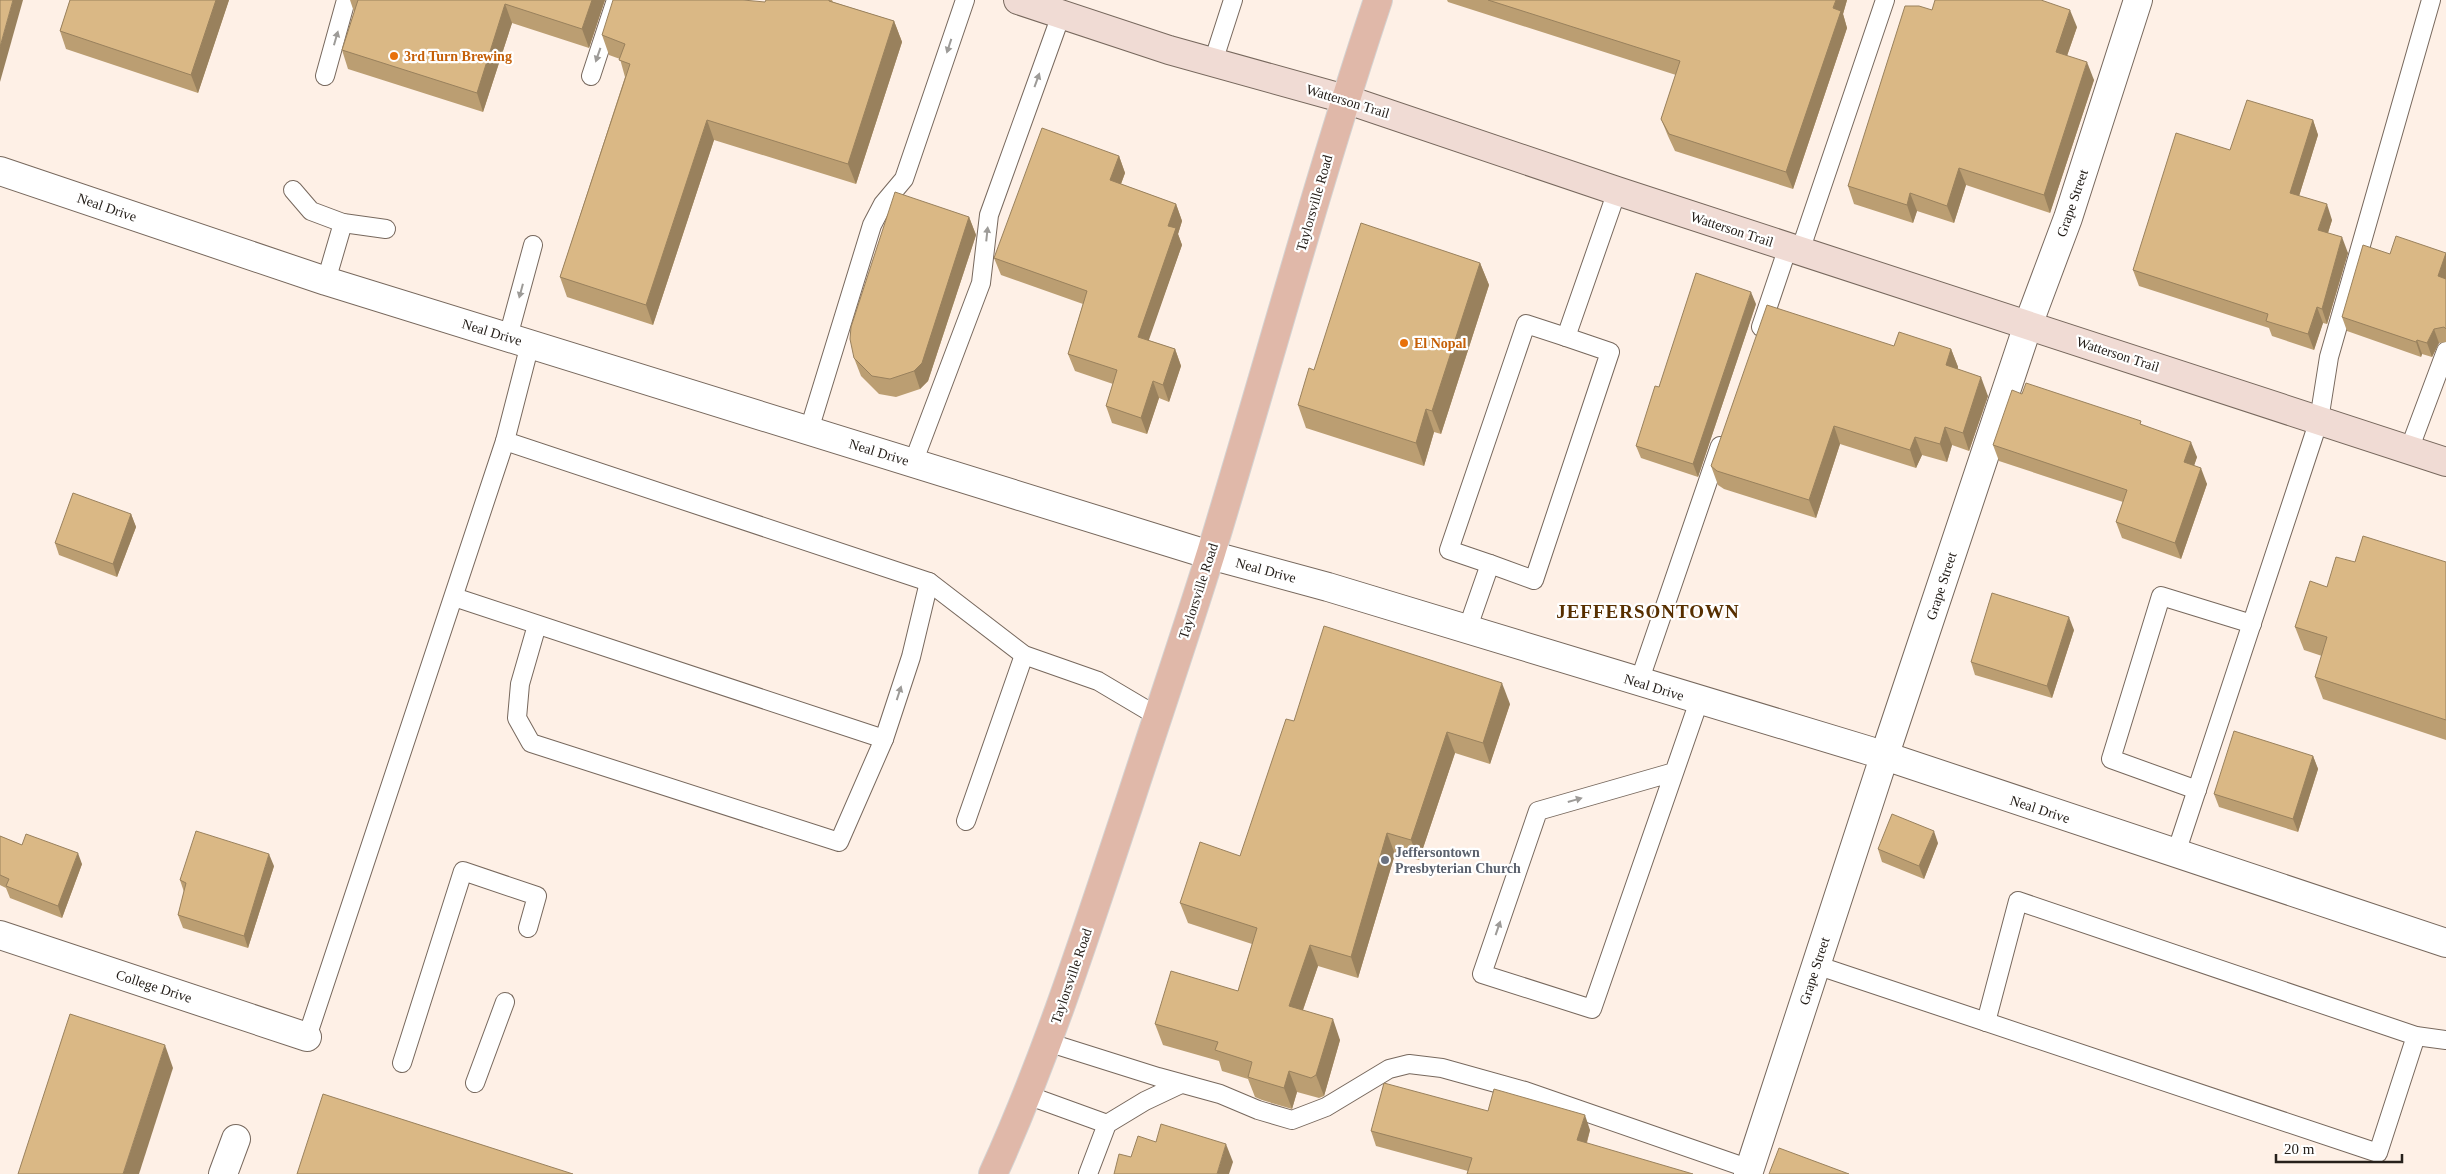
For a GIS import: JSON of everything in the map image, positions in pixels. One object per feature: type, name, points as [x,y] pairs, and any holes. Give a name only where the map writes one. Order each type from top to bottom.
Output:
[{"type":"main road","name":"Watterson Trail","points":[[1018,0],[1213,62],[1345,99],[1616,191],[2446,462]]},
{"type":"main road","name":"Taylorsville Road","points":[[993,1174],[1027,1095],[1071,979],[1158,716],[1210,555],[1345,99],[1378,0]]},
{"type":"street","name":"Grape Street","points":[[1749,1171],[2028,325],[2068,218],[2138,0]]},
{"type":"street","name":"Neal Drive","points":[[0,171],[326,281],[1210,555],[1328,588],[1870,751],[1884,758],[2446,943]]},
{"type":"street","name":"College Drive","points":[[0,935],[307,1037]]},
{"type":"street","points":[[223,1174],[236,1139]]},
{"type":"lane","points":[[325,76],[346,0]]},
{"type":"lane","points":[[590,76],[616,0]]},
{"type":"lane","points":[[809,430],[872,225],[883,204],[904,179],[964,0]]},
{"type":"lane","points":[[1213,62],[1233,0]]},
{"type":"lane","points":[[1756,340],[1794,249],[1885,0]]},
{"type":"lane","points":[[2176,853],[2319,420],[2330,357],[2431,0]]},
{"type":"lane","points":[[913,463],[981,283],[989,214],[1061,15]]},
{"type":"lane","points":[[293,190],[311,211],[342,223],[386,229]]},
{"type":"lane","points":[[1566,337],[1616,191]]},
{"type":"lane","points":[[326,281],[342,223]]},
{"type":"lane","points":[[307,1037],[505,441],[533,245]]},
{"type":"lane","points":[[1526,324],[1610,352],[1534,580],[1490,564],[1449,550],[1526,324]]},
{"type":"lane","points":[[2409,450],[2446,351]]},
{"type":"lane","points":[[1639,682],[1725,432]]},
{"type":"lane","points":[[505,441],[929,582],[1024,655],[1098,680],[1158,716]]},
{"type":"lane","points":[[1467,630],[1490,564]]},
{"type":"lane","points":[[537,625],[520,684],[517,718],[531,743],[839,842],[884,739],[911,657],[929,582]]},
{"type":"lane","points":[[2197,790],[2111,759],[2161,596],[2252,624]]},
{"type":"lane","points":[[454,597],[884,739]]},
{"type":"lane","points":[[966,821],[1024,655]]},
{"type":"lane","points":[[1674,772],[1538,811],[1482,974],[1592,1009],[1699,701]]},
{"type":"lane","points":[[402,1063],[463,871],[537,896],[528,928]]},
{"type":"lane","points":[[1986,1022],[2018,901],[2416,1036],[2446,1040]]},
{"type":"lane","points":[[1816,965],[2378,1153],[2416,1036]]},
{"type":"lane","points":[[475,1083],[505,1002]]},
{"type":"lane","points":[[1047,1042],[1181,1084],[1220,1094],[1258,1110],[1292,1120],[1326,1107],[1390,1070],[1409,1064],[1442,1068],[1553,1100],[1749,1171]]},
{"type":"lane","points":[[1088,1174],[1107,1124],[1132,1108],[1181,1084]]},
{"type":"lane","points":[[1027,1095],[1107,1124]]},
{"type":"building","points":[[0,0],[13,0],[0,47]]},
{"type":"building","points":[[70,0],[216,0],[191,75],[60,31]]},
{"type":"building","points":[[358,0],[592,0],[582,29],[505,4],[477,93],[342,50]]},
{"type":"building","points":[[613,0],[743,0],[765,2],[766,0],[829,0],[894,21],[848,164],[707,120],[646,305],[560,277],[630,64],[619,60],[625,44],[602,35]]},
{"type":"building","points":[[1488,0],[1836,0],[1833,8],[1841,11],[1786,172],[1669,134],[1661,119],[1680,61]]},
{"type":"building","points":[[1935,0],[2041,0],[2070,10],[2056,52],[2087,62],[2044,195],[1959,168],[1947,206],[1910,193],[1907,205],[1848,186],[1905,6],[1919,6],[1932,10]]},
{"type":"building","points":[[2247,100],[2313,120],[2290,193],[2327,204],[2318,230],[2342,237],[2322,309],[2317,307],[2308,334],[2266,321],[2268,314],[2133,270],[2176,133],[2230,150]]},
{"type":"building","points":[[1042,128],[1119,156],[1110,180],[1176,204],[1168,226],[1176,228],[1138,337],[1175,349],[1163,385],[1153,381],[1141,418],[1106,406],[1117,370],[1068,354],[1087,291],[994,258]]},
{"type":"building","points":[[895,192],[969,217],[922,363],[914,371],[890,379],[872,376],[854,358],[850,339],[851,327]]},
{"type":"building","name":"El Nopal","points":[[1361,223],[1480,263],[1432,411],[1426,409],[1416,443],[1298,405],[1309,368],[1314,370]]},
{"type":"building","points":[[2396,236],[2446,253],[2438,276],[2446,279],[2446,329],[2444,327],[2434,329],[2427,343],[2417,340],[2416,342],[2342,317],[2363,245],[2390,254]]},
{"type":"building","points":[[1696,273],[1751,292],[1693,464],[1636,446],[1655,386],[1659,387]]},
{"type":"building","points":[[1767,305],[1894,346],[1899,332],[1951,349],[1946,365],[1981,377],[1963,433],[1945,427],[1940,444],[1915,437],[1910,450],[1834,426],[1809,500],[1717,471],[1711,466]]},
{"type":"building","points":[[2026,383],[2141,421],[2140,424],[2191,442],[2184,462],[2201,468],[2175,543],[2116,522],[2127,490],[1993,445],[2012,390],[2022,394]]},
{"type":"building","points":[[73,493],[131,514],[113,564],[55,543]]},
{"type":"building","points":[[2363,536],[2446,562],[2446,720],[2315,677],[2327,637],[2295,627],[2310,581],[2327,587],[2336,557],[2355,562]]},
{"type":"building","points":[[1992,593],[2069,617],[2047,686],[1971,662]]},
{"type":"building","points":[[1324,626],[1502,683],[1483,743],[1447,732],[1411,840],[1387,833],[1351,957],[1310,945],[1289,1006],[1333,1019],[1316,1075],[1311,1078],[1289,1071],[1284,1088],[1248,1077],[1252,1062],[1215,1050],[1218,1042],[1155,1024],[1171,971],[1238,991],[1257,928],[1180,903],[1200,842],[1240,856],[1286,719],[1294,721]]},
{"type":"building","points":[[2234,731],[2313,756],[2293,819],[2214,794]]},
{"type":"building","points":[[1892,814],[1934,831],[1919,866],[1878,849]]},
{"type":"building","points":[[196,831],[269,854],[244,936],[178,915],[186,883],[180,880]]},
{"type":"building","points":[[26,834],[78,853],[58,906],[6,886],[9,879],[0,875],[0,836],[22,845]]},
{"type":"building","points":[[70,1014],[165,1045],[123,1174],[18,1174]]},
{"type":"building","points":[[1384,1083],[1488,1111],[1494,1089],[1585,1115],[1577,1140],[1693,1174],[1467,1174],[1472,1158],[1371,1131]]},
{"type":"building","points":[[323,1094],[573,1174],[297,1174]]},
{"type":"building","points":[[1161,1124],[1226,1144],[1217,1174],[1114,1174],[1119,1154],[1131,1157],[1138,1136],[1156,1142]]},
{"type":"building","points":[[1779,1148],[1849,1174],[1769,1174]]},
{"type":"place","name":"3rd Turn Brewing","points":[[394,56]]},
{"type":"place","name":"El Nopal","points":[[1404,343]]},
{"type":"place","name":"Jeffersontown Presbyterian Church","points":[[1385,860]]},
{"type":"district","name":"JEFFERSONTOWN","points":[[1648,611]]}]
